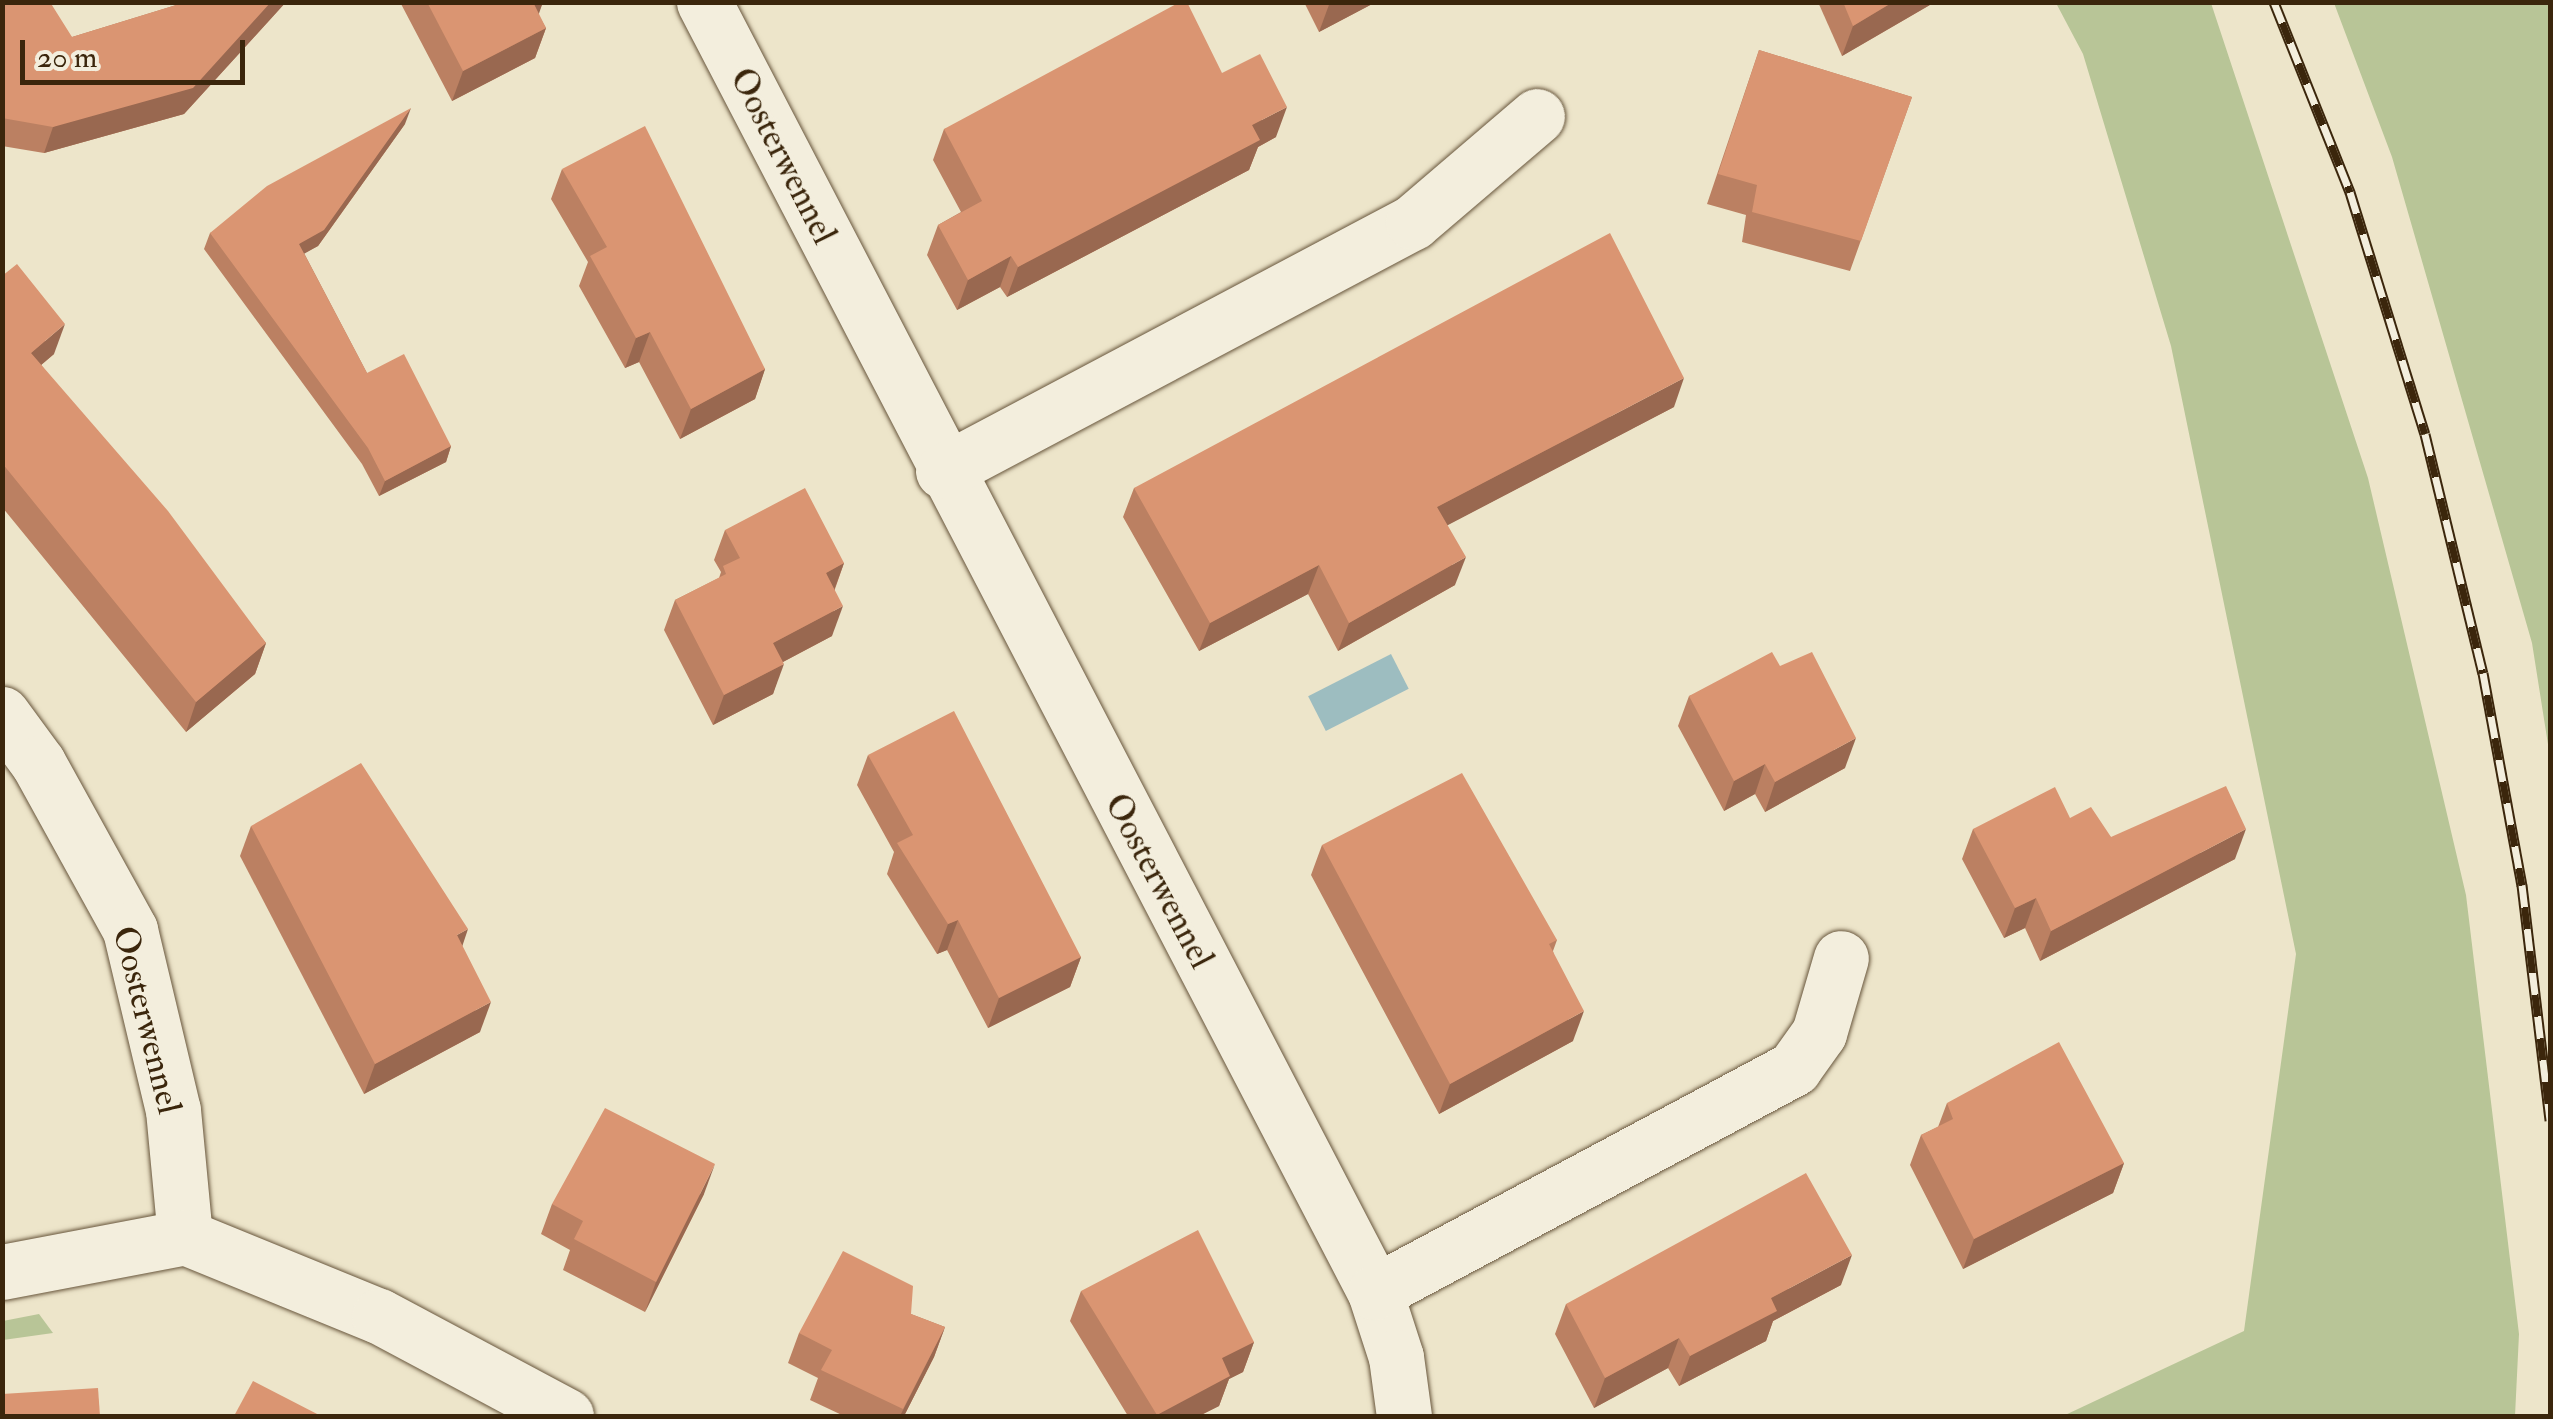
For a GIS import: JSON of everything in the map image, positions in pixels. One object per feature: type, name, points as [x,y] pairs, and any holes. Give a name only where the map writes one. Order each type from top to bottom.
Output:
[{"type":"street","name":"Oosterwennel","points":[[704,2],[943,471],[1375,1292],[1396,1357],[1404,1416]]},
{"type":"street","points":[[943,471],[1413,222],[1537,116]]},
{"type":"street","name":"Oosterwennel","points":[[2,714],[38,762],[130,930],[173,1110],[184,1237]]},
{"type":"street","points":[[1375,1292],[1794,1068],[1819,1033],[1841,958]]},
{"type":"street","points":[[2,1272],[184,1237],[379,1316],[566,1416]]},
{"type":"green space","points":[[2056,3],[2211,3],[2368,478],[2466,895],[2519,1334],[2515,1416],[2063,1416],[2244,1331],[2296,954],[2171,346],[2083,54]]},
{"type":"green space","points":[[2334,3],[2550,3],[2550,757],[2532,643],[2392,157]]},
{"type":"green space","points":[[39,1314],[53,1333],[3,1340],[3,1321]]},
{"type":"water","points":[[1391,654],[1409,689],[1326,731],[1308,696]]},
{"type":"building","points":[[2,2],[50,2],[72,37],[186,2],[271,2],[193,88],[53,127],[2,118]]},
{"type":"building","points":[[427,2],[533,2],[546,28],[463,71]]},
{"type":"building","points":[[1180,2],[1187,2],[1222,73],[1260,54],[1287,107],[1252,125],[1260,140],[1018,267],[1011,256],[968,280],[938,225],[982,201],[944,129]]},
{"type":"building","points":[[1843,2],[1893,2],[1853,26]]},
{"type":"building","points":[[1759,50],[1912,97],[1861,241],[1752,212],[1757,185],[1718,174]]},
{"type":"building","points":[[411,108],[324,230],[299,244],[367,373],[404,354],[451,446],[385,481],[368,448],[210,233],[267,186]]},
{"type":"building","points":[[645,126],[765,369],[691,409],[650,332],[636,338],[590,256],[607,247],[562,169]]},
{"type":"building","points":[[1610,233],[1684,378],[1437,507],[1466,557],[1349,623],[1319,565],[1210,623],[1134,488]]},
{"type":"building","points":[[17,264],[65,324],[31,353],[168,511],[266,643],[196,702],[2,463],[2,276]]},
{"type":"building","points":[[805,488],[844,563],[826,573],[843,606],[773,643],[784,664],[724,695],[675,600],[726,574],[723,566],[740,558],[725,530]]},
{"type":"building","points":[[1772,652],[1780,666],[1812,652],[1856,738],[1775,782],[1765,764],[1734,781],[1689,696]]},
{"type":"building","points":[[954,711],[1081,957],[999,998],[958,920],[948,924],[897,843],[913,835],[868,755]]},
{"type":"building","points":[[361,763],[468,929],[457,935],[491,1002],[375,1064],[251,826]]},
{"type":"building","points":[[1462,773],[1557,940],[1549,944],[1584,1011],[1450,1084],[1322,845]]},
{"type":"building","points":[[2226,786],[2246,829],[2051,931],[2036,898],[2015,908],[1973,829],[2055,787],[2070,818],[2091,807],[2111,837]]},
{"type":"building","points":[[2059,1042],[2124,1163],[1974,1239],[1921,1135],[1953,1119],[1947,1103]]},
{"type":"building","points":[[605,1108],[715,1164],[656,1282],[574,1239],[583,1221],[552,1204]]},
{"type":"building","points":[[1806,1173],[1852,1255],[1771,1298],[1777,1311],[1690,1356],[1679,1338],[1605,1378],[1566,1304]]},
{"type":"building","points":[[1198,1230],[1254,1342],[1222,1358],[1230,1376],[1157,1415],[1081,1291]]},
{"type":"building","points":[[843,1251],[913,1286],[911,1314],[945,1327],[903,1409],[821,1370],[832,1350],[799,1333]]},
{"type":"building","points":[[253,1381],[321,1416],[234,1416]]},
{"type":"building","points":[[98,1388],[100,1416],[2,1416],[2,1394]]},
{"type":"railway","points":[[2274,2],[2350,192],[2425,434],[2483,673],[2522,885],[2550,1120]]}]
